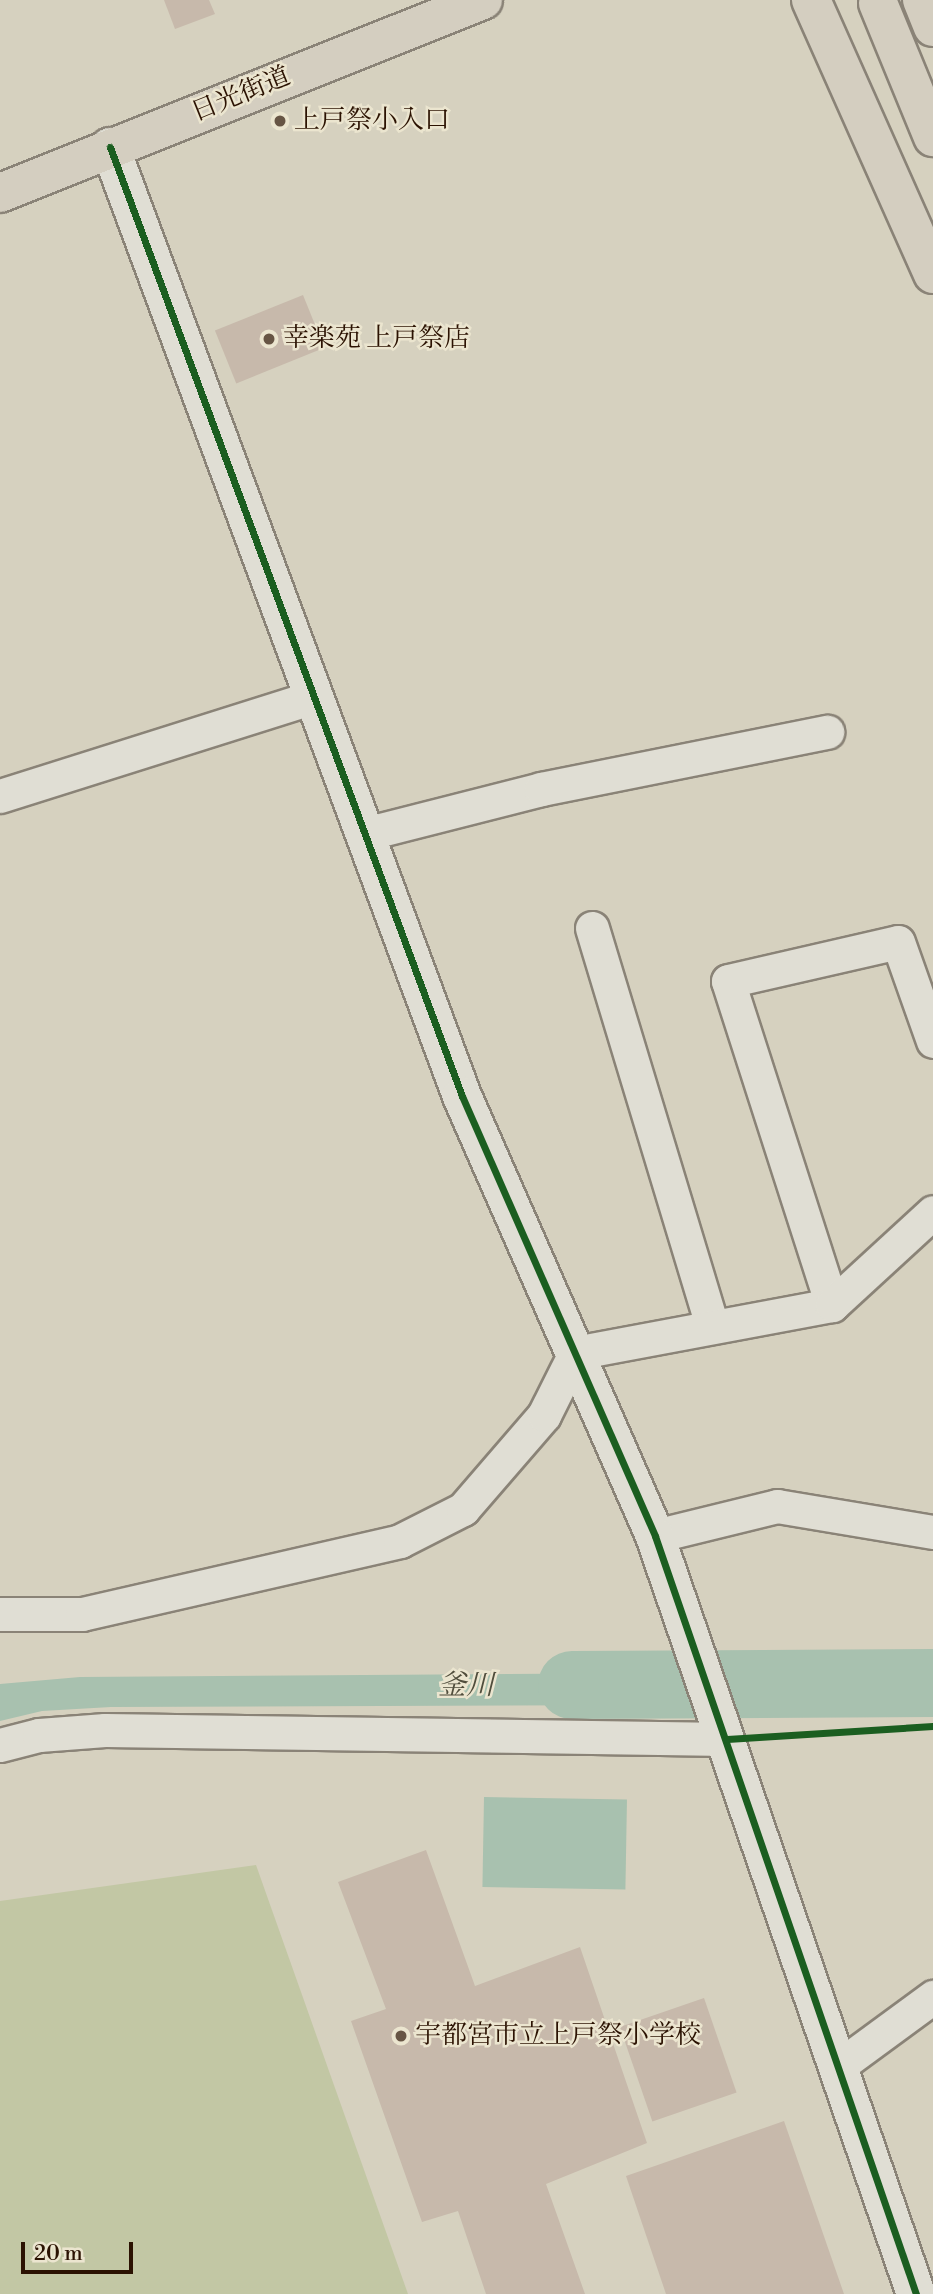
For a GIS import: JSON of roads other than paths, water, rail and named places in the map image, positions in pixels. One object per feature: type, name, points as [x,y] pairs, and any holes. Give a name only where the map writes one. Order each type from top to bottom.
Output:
[{"type":"main road","name":"日光街道","points":[[0,193],[483,0]]},
{"type":"main road","points":[[811,0],[933,274]]},
{"type":"main road","points":[[922,0],[933,27]]},
{"type":"main road","points":[[878,3],[933,137]]},
{"type":"street","points":[[110,147],[462,1096],[654,1536],[727,1740],[916,2294]]},
{"type":"street","points":[[0,796],[314,697]]},
{"type":"street","points":[[365,834],[541,789],[827,732]]},
{"type":"street","points":[[592,928],[712,1326]]},
{"type":"street","points":[[832,1305],[727,981],[898,942],[933,1041]]},
{"type":"street","points":[[575,1353],[832,1305],[930,1227]]},
{"type":"street","points":[[0,1614],[82,1614],[400,1541],[463,1509],[544,1415],[575,1353]]},
{"type":"street","points":[[654,1536],[777,1506],[933,1532]]},
{"type":"street","points":[[0,1745],[39,1735],[105,1730],[727,1740]]},
{"type":"street","points":[[839,2066],[933,1997]]},
{"type":"water","points":[[723,1672],[933,1672],[933,1704],[723,1704]]},
{"type":"water","points":[[662,1673],[671,1705],[111,1707],[42,1711],[0,1721],[0,1684],[80,1677]]},
{"type":"water","points":[[484,1797],[627,1799],[625,1889],[482,1887]]},
{"type":"waterway","name":"釜川","points":[[572,1685],[933,1683]]},
{"type":"place","name":"上戸祭小入口","points":[[280,121]]},
{"type":"place","name":"幸楽苑 上戸祭店","points":[[269,339]]},
{"type":"place","name":"宇都宮市立上戸祭小学校","points":[[401,2036]]}]
